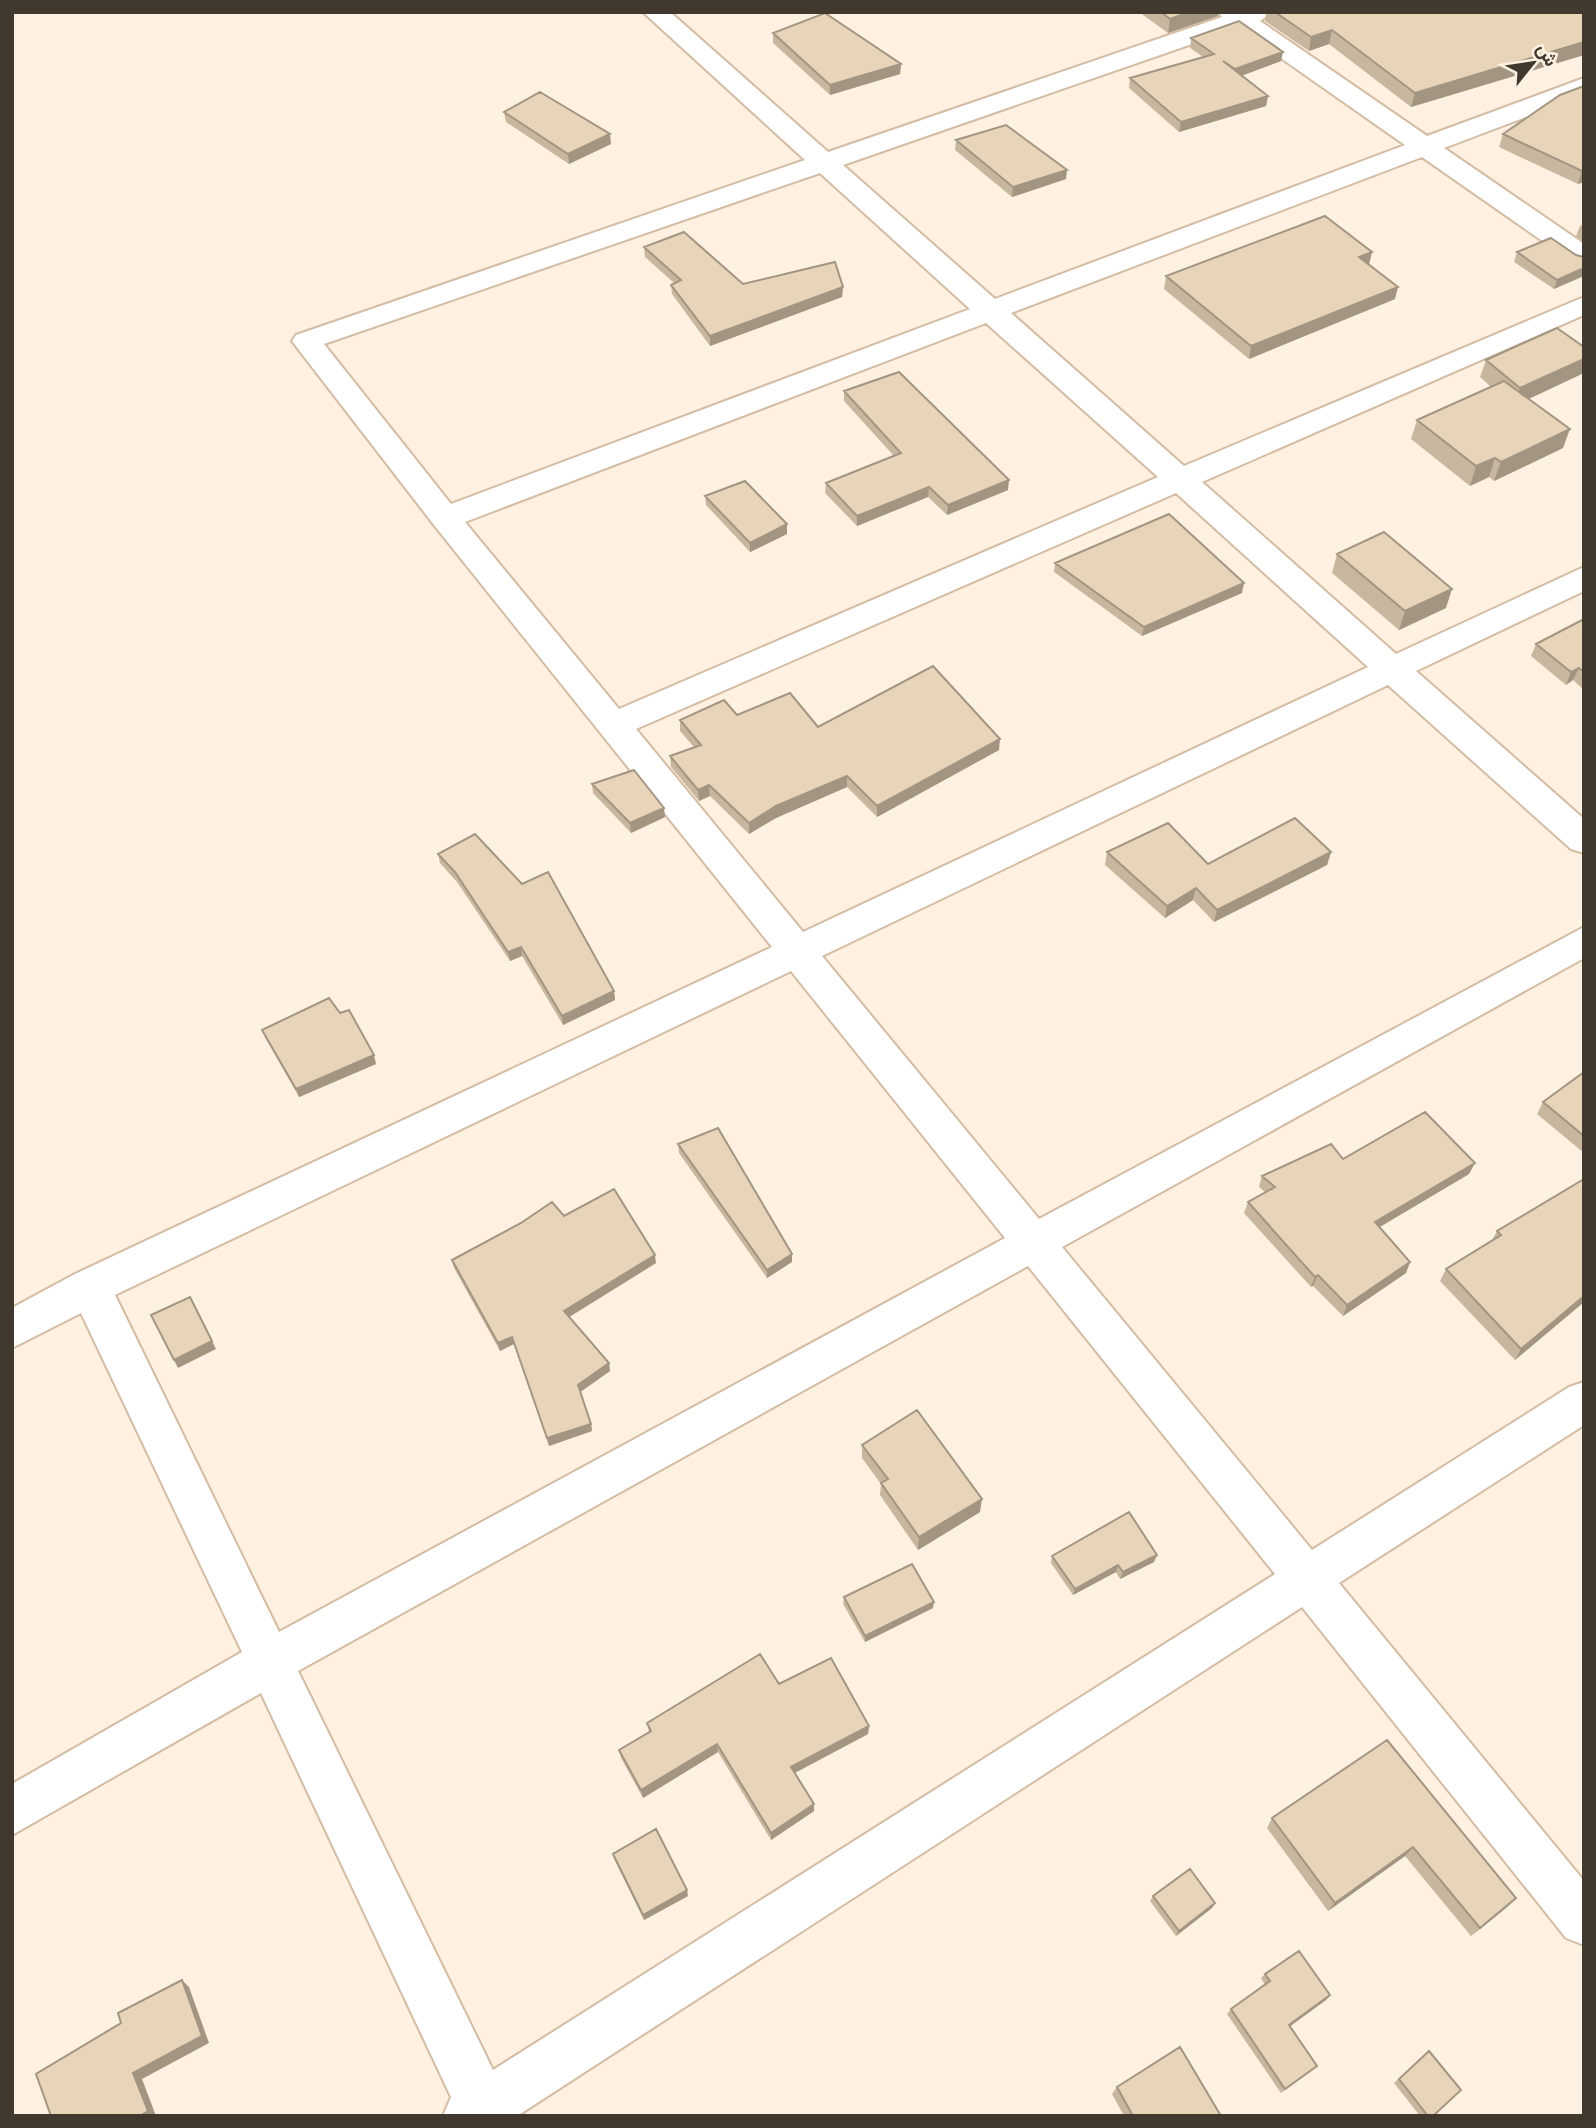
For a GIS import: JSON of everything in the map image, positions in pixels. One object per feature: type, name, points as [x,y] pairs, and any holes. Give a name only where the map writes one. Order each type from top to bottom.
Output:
[{"type":"street","points":[[655,12],[1584,840]]},
{"type":"street","points":[[1584,257],[1424,146],[1244,15],[306,341],[445,518],[1584,1920]]},
{"type":"street","points":[[445,518],[1584,86]]},
{"type":"street","points":[[613,725],[1584,305]]},
{"type":"street","points":[[12,1329],[90,1287],[1584,578]]},
{"type":"street","points":[[12,1811],[271,1661],[1584,941]]},
{"type":"street","points":[[90,1287],[271,1661],[480,2113],[1584,1401]]},
{"type":"building","points":[[1161,12],[1189,12],[1170,19]]},
{"type":"building","points":[[1275,12],[1584,12],[1584,42],[1415,93],[1332,30],[1311,37]]},
{"type":"building","points":[[825,13],[901,64],[830,85],[773,33]]},
{"type":"building","points":[[1239,21],[1283,52],[1235,69],[1223,61],[1268,96],[1181,122],[1130,78],[1214,54],[1191,38]]},
{"type":"building","points":[[1584,86],[1584,170],[1503,134],[1560,95]]},
{"type":"building","points":[[540,92],[610,134],[568,154],[504,112]]},
{"type":"building","points":[[1006,125],[1067,170],[1013,187],[956,140]]},
{"type":"building","points":[[1325,216],[1372,252],[1359,257],[1398,287],[1251,346],[1166,276]]},
{"type":"building","points":[[684,232],[743,284],[835,262],[843,287],[710,336],[671,285],[681,280],[644,247]]},
{"type":"building","points":[[1551,238],[1576,255],[1584,257],[1584,268],[1557,280],[1517,252]]},
{"type":"building","points":[[1557,328],[1584,347],[1584,359],[1520,388],[1486,360]]},
{"type":"building","points":[[899,372],[1009,480],[948,505],[929,487],[857,516],[826,483],[901,453],[844,391]]},
{"type":"building","points":[[1504,381],[1570,429],[1501,462],[1495,458],[1476,466],[1417,420]]},
{"type":"building","points":[[745,481],[787,524],[750,543],[705,496]]},
{"type":"building","points":[[1169,514],[1244,583],[1144,627],[1055,563]]},
{"type":"building","points":[[1384,532],[1452,589],[1405,611],[1337,554]]},
{"type":"building","points":[[1584,619],[1584,672],[1579,668],[1571,672],[1536,644]]},
{"type":"building","points":[[933,666],[1000,739],[877,806],[847,776],[776,806],[749,823],[709,785],[698,790],[670,756],[701,745],[680,720],[724,700],[737,715],[790,693],[818,727]]},
{"type":"building","points":[[634,770],[664,808],[630,823],[592,784]]},
{"type":"building","points":[[1295,818],[1331,852],[1217,910],[1196,888],[1167,906],[1107,852],[1168,823],[1208,864]]},
{"type":"building","points":[[475,834],[522,884],[548,872],[614,991],[562,1016],[521,947],[508,952],[455,872],[438,854]]},
{"type":"building","points":[[329,998],[340,1013],[349,1010],[374,1055],[296,1089],[262,1030]]},
{"type":"building","points":[[1584,1072],[1584,1136],[1543,1102]]},
{"type":"building","points":[[1425,1112],[1475,1163],[1375,1222],[1410,1262],[1347,1305],[1318,1275],[1315,1277],[1248,1202],[1275,1187],[1262,1176],[1331,1144],[1343,1159]]},
{"type":"building","points":[[718,1128],[792,1254],[767,1270],[678,1144]]},
{"type":"building","points":[[1584,1179],[1584,1296],[1521,1349],[1446,1269],[1501,1235],[1497,1231]]},
{"type":"building","points":[[614,1189],[655,1255],[564,1311],[609,1363],[578,1385],[591,1424],[547,1438],[512,1337],[498,1343],[452,1260],[521,1223],[552,1202],[564,1216]]},
{"type":"building","points":[[190,1297],[212,1341],[174,1360],[151,1315]]},
{"type":"building","points":[[917,1410],[982,1499],[919,1537],[881,1483],[888,1479],[862,1445]]},
{"type":"building","points":[[1129,1512],[1157,1555],[1123,1572],[1118,1565],[1075,1589],[1052,1556]]},
{"type":"building","points":[[912,1564],[934,1602],[865,1636],[844,1597]]},
{"type":"building","points":[[760,1654],[779,1684],[831,1658],[869,1726],[791,1767],[814,1804],[771,1833],[717,1744],[641,1790],[619,1750],[651,1731],[647,1723]]},
{"type":"building","points":[[1387,1740],[1516,1898],[1480,1928],[1413,1847],[1335,1903],[1272,1818]]},
{"type":"building","points":[[656,1829],[687,1890],[643,1915],[613,1854]]},
{"type":"building","points":[[1190,1869],[1215,1903],[1179,1931],[1153,1896]]},
{"type":"building","points":[[1299,1951],[1330,1995],[1289,2025],[1317,2066],[1285,2089],[1231,2009],[1270,1981],[1265,1974]]},
{"type":"building","points":[[182,1980],[202,2036],[133,2073],[148,2111],[140,2116],[51,2116],[36,2074],[121,2023],[118,2013]]},
{"type":"building","points":[[1180,2047],[1221,2116],[1133,2116],[1117,2087]]},
{"type":"building","points":[[1429,2051],[1461,2090],[1433,2116],[1428,2116],[1399,2079]]}]
